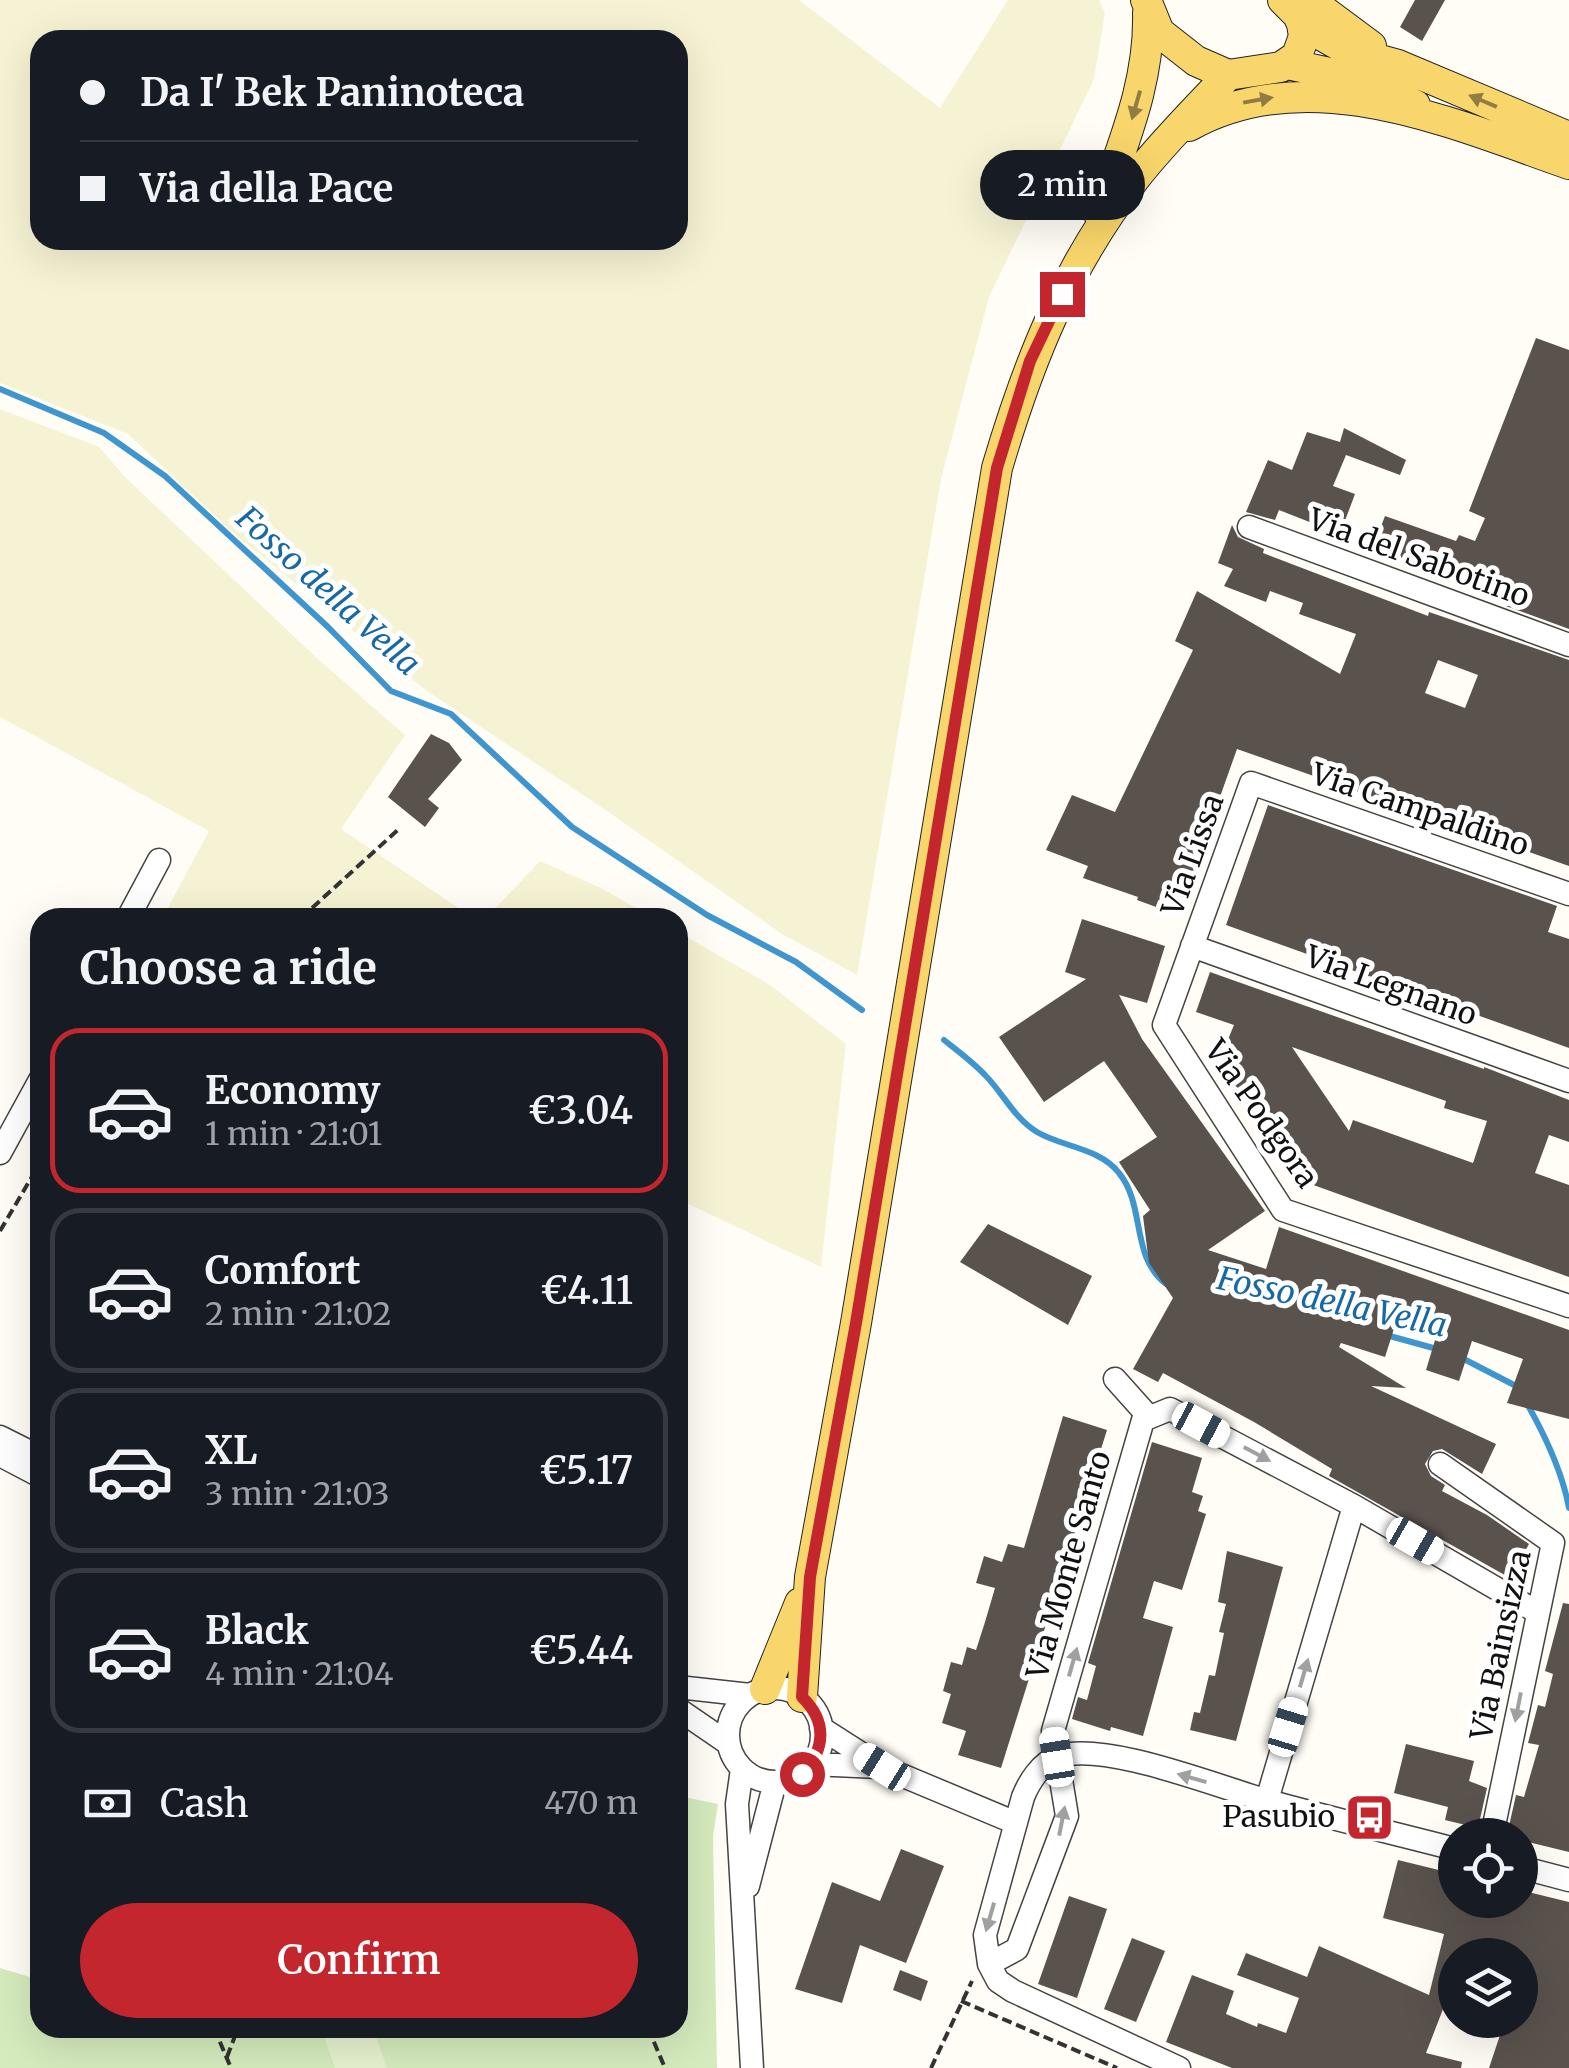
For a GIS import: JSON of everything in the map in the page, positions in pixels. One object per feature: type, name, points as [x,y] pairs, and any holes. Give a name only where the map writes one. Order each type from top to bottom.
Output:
[{"type":"main road","points":[[1283,0],[1298,14],[1305,12]]},
{"type":"main road","points":[[1147,4],[1159,32],[1213,70],[1228,75],[1288,64],[1384,87],[1438,120]]},
{"type":"main road","points":[[1089,245],[1145,74],[1149,48],[1147,4]]},
{"type":"main road","points":[[1288,64],[1302,46],[1305,12]]},
{"type":"main road","points":[[1305,12],[1351,52],[1398,65],[1569,137]]},
{"type":"main road","points":[[802,1697],[810,1577],[856,1323],[997,468],[1030,361],[1089,245],[1168,137],[1228,75]]},
{"type":"main road","points":[[1168,137],[1207,116],[1264,98],[1330,98],[1438,120],[1569,164]]},
{"type":"main road","points":[[758,1692],[810,1577]]},
{"type":"street","name":"Via del Sabotino","points":[[1249,527],[1569,645]]},
{"type":"street","name":"Via Campaldino","points":[[1251,783],[1569,894]]},
{"type":"street","name":"Via Lissa","points":[[1192,946],[1251,783]]},
{"type":"street","points":[[133,908],[159,860]]},
{"type":"street","name":"Via Legnano","points":[[1192,946],[1569,1081]]},
{"type":"street","name":"Via Podgora","points":[[1192,946],[1164,1025],[1283,1210],[1569,1306]]},
{"type":"street","points":[[0,1153],[30,1098]]},
{"type":"street","points":[[1115,1379],[1160,1413],[1354,1506],[1538,1612]]},
{"type":"street","name":"Via Monte Santo","points":[[989,1964],[1017,1949],[1067,1816],[1053,1730],[1142,1420],[1160,1413]]},
{"type":"street","points":[[0,1438],[30,1452]]},
{"type":"street","points":[[0,1455],[30,1471]]},
{"type":"street","name":"Via Bainsizza","points":[[1440,1464],[1553,1542],[1496,1818]]},
{"type":"street","points":[[1267,1800],[1354,1506]]},
{"type":"street","points":[[688,1701],[791,1690],[818,1716],[822,1741],[812,1764],[802,1774],[775,1782],[752,1776],[742,1769],[729,1744],[688,1705]]},
{"type":"street","points":[[729,1744],[732,1716],[758,1692]]},
{"type":"street","points":[[822,1728],[882,1767],[1016,1822]]},
{"type":"street","points":[[1178,2068],[1013,1991],[998,1981],[989,1964],[985,1936],[1016,1822],[1029,1784],[1057,1757],[1100,1754],[1122,1758],[1438,1845]]},
{"type":"street","points":[[812,1764],[882,1767]]},
{"type":"street","points":[[742,1769],[737,1804],[752,2068]]},
{"type":"street","points":[[742,1914],[775,1782]]},
{"type":"street","points":[[1538,1871],[1569,1880]]},
{"type":"path","points":[[312,908],[400,828]]},
{"type":"path","points":[[0,1230],[30,1180]]},
{"type":"path","points":[[930,2068],[968,1985],[989,1964]]},
{"type":"path","points":[[961,2001],[1117,2068]]},
{"type":"path","points":[[218,2038],[231,2068]]},
{"type":"path","points":[[227,2058],[234,2038]]},
{"type":"path","points":[[652,2038],[665,2068]]},
{"type":"shaded area","points":[[0,0],[799,0],[940,108],[1008,0],[1099,0],[1105,13],[1094,79],[989,297],[941,479],[857,975],[782,934],[424,689],[231,531],[128,434],[0,383]]},
{"type":"shaded area","points":[[0,409],[99,447],[126,478],[318,659],[405,735],[341,829],[459,908],[168,908],[209,831],[0,717]]},
{"type":"shaded area","points":[[540,861],[636,908],[496,908]]},
{"type":"shaded area","points":[[688,938],[770,985],[846,1044],[821,1267],[688,1204]]},
{"type":"green space","points":[[688,1798],[718,1804],[713,1836],[717,2068],[0,2068],[0,1968],[30,1977],[30,2038],[688,2038]]},
{"type":"green space","points":[[324,2038],[376,2038],[387,2068],[335,2068]]},
{"type":"building","points":[[1415,0],[1445,0],[1422,41],[1400,27]]},
{"type":"building","points":[[1536,338],[1569,350],[1569,629],[1506,606],[1508,600],[1373,547],[1385,516],[1456,541],[1459,535],[1475,541],[1485,518],[1469,511]]},
{"type":"building","points":[[1344,428],[1406,460],[1400,475],[1346,455],[1333,486],[1355,494],[1340,534],[1279,510],[1275,520],[1246,512],[1268,460],[1292,470],[1307,432],[1340,442]]},
{"type":"building","points":[[1232,525],[1238,537],[1264,549],[1263,553],[1428,616],[1429,612],[1569,660],[1569,866],[1237,749],[1178,915],[1083,878],[1088,866],[1046,850],[1072,795],[1115,812],[1193,650],[1175,641],[1197,591],[1340,674],[1356,634],[1299,614],[1303,603],[1270,591],[1266,602],[1224,586],[1233,569],[1218,563]],"holes":[[[1438,660],[1478,675],[1465,708],[1425,693]]]},
{"type":"building","points":[[431,734],[449,743],[462,760],[428,799],[439,808],[425,827],[388,797]]},
{"type":"building","points":[[1268,805],[1557,906],[1548,932],[1569,939],[1569,1048],[1226,925]]},
{"type":"building","points":[[1082,919],[1165,946],[1147,1003],[1119,995],[1142,1039],[1265,1211],[1208,1250],[1266,1269],[1279,1227],[1569,1330],[1569,1419],[1507,1403],[1523,1359],[1472,1341],[1459,1381],[1426,1370],[1439,1327],[1399,1313],[1385,1357],[1341,1343],[1339,1347],[1406,1388],[1371,1386],[1496,1444],[1482,1474],[1442,1449],[1433,1451],[1425,1464],[1431,1476],[1445,1485],[1442,1491],[1529,1544],[1510,1578],[1329,1476],[1332,1469],[1254,1422],[1163,1373],[1158,1382],[1133,1369],[1173,1298],[1149,1263],[1143,1216],[1150,1210],[1119,1162],[1157,1137],[1104,1061],[1044,1102],[999,1037],[1086,979],[1065,972]]},
{"type":"building","points":[[1210,972],[1569,1100],[1569,1142],[1549,1135],[1535,1173],[1569,1185],[1569,1277],[1305,1182],[1307,1177],[1294,1172],[1219,1061],[1234,1025],[1196,1012]],"holes":[[[1292,1047],[1446,1101],[1444,1108],[1487,1121],[1473,1163],[1353,1120],[1349,1131]]]},
{"type":"building","points":[[988,1224],[1092,1276],[1068,1325],[960,1262]]},
{"type":"building","points":[[1063,1416],[1107,1430],[1001,1768],[958,1755],[966,1731],[942,1723],[951,1694],[943,1691],[951,1662],[962,1665],[967,1647],[976,1650],[985,1622],[995,1588],[976,1583],[984,1556],[1002,1562],[1008,1544],[1024,1548]]},
{"type":"building","points":[[1152,1442],[1202,1458],[1192,1492],[1203,1496],[1198,1511],[1206,1514],[1182,1590],[1154,1581],[1143,1618],[1173,1627],[1143,1736],[1072,1719],[1078,1697],[1087,1700],[1096,1666],[1088,1663]]},
{"type":"building","points":[[1227,1551],[1283,1567],[1236,1741],[1190,1730],[1194,1712],[1200,1713],[1209,1675],[1215,1676],[1224,1633],[1219,1632],[1226,1604],[1218,1602]]},
{"type":"building","points":[[1563,1603],[1569,1604],[1569,1852],[1538,1844],[1538,1818],[1511,1818],[1516,1795],[1524,1797],[1539,1745],[1528,1743],[1538,1705],[1545,1707],[1553,1674],[1545,1671]]},
{"type":"building","points":[[1406,1744],[1474,1761],[1469,1781],[1487,1788],[1480,1818],[1445,1818],[1448,1807],[1394,1793]]},
{"type":"building","points":[[901,1849],[944,1866],[906,1963],[860,1945],[842,2003],[795,1989],[832,1882],[880,1901]]},
{"type":"building","points":[[1398,1860],[1438,1870],[1438,1918],[1538,1918],[1538,1894],[1569,1902],[1569,2068],[1489,2068],[1499,2038],[1538,2038],[1538,1938],[1443,1938],[1444,1934],[1383,1918]]},
{"type":"building","points":[[1069,1896],[1107,1909],[1077,1998],[1038,1984]]},
{"type":"building","points":[[1132,1938],[1165,1951],[1136,2022],[1104,2009]]},
{"type":"building","points":[[1319,1946],[1429,1995],[1438,1958],[1438,2022],[1426,2053],[1462,2062],[1461,2068],[1232,2068],[1166,2042],[1192,1975],[1234,1991],[1226,2014],[1257,2027],[1258,2023],[1286,2033],[1299,1998],[1237,1975],[1246,1953],[1307,1977]]},
{"type":"building","points":[[900,1970],[928,1981],[921,2001],[893,1990]]},
{"type":"waterway","name":"Fosso della Vella","points":[[0,389],[104,433],[165,476],[391,691],[451,714],[572,827],[707,915],[796,962],[862,1010]]},
{"type":"waterway","name":"Fosso della Vella","points":[[944,1040],[980,1070],[1029,1126],[1102,1158],[1119,1173],[1133,1200],[1147,1259],[1166,1284]]},
{"type":"waterway","name":"Fosso della Vella","points":[[1386,1335],[1437,1349]]},
{"type":"waterway","name":"Fosso della Vella","points":[[1458,1356],[1518,1387]]},
{"type":"waterway","name":"Fosso della Vella","points":[[1526,1402],[1552,1454],[1569,1508]]},
{"type":"place","name":"Pasubio","points":[[1370,1817]]},
{"type":"route","points":[[802,1774],[812,1764],[822,1741],[818,1716],[802,1697],[810,1577],[856,1323],[997,468],[1030,361],[1062,294]]}]
